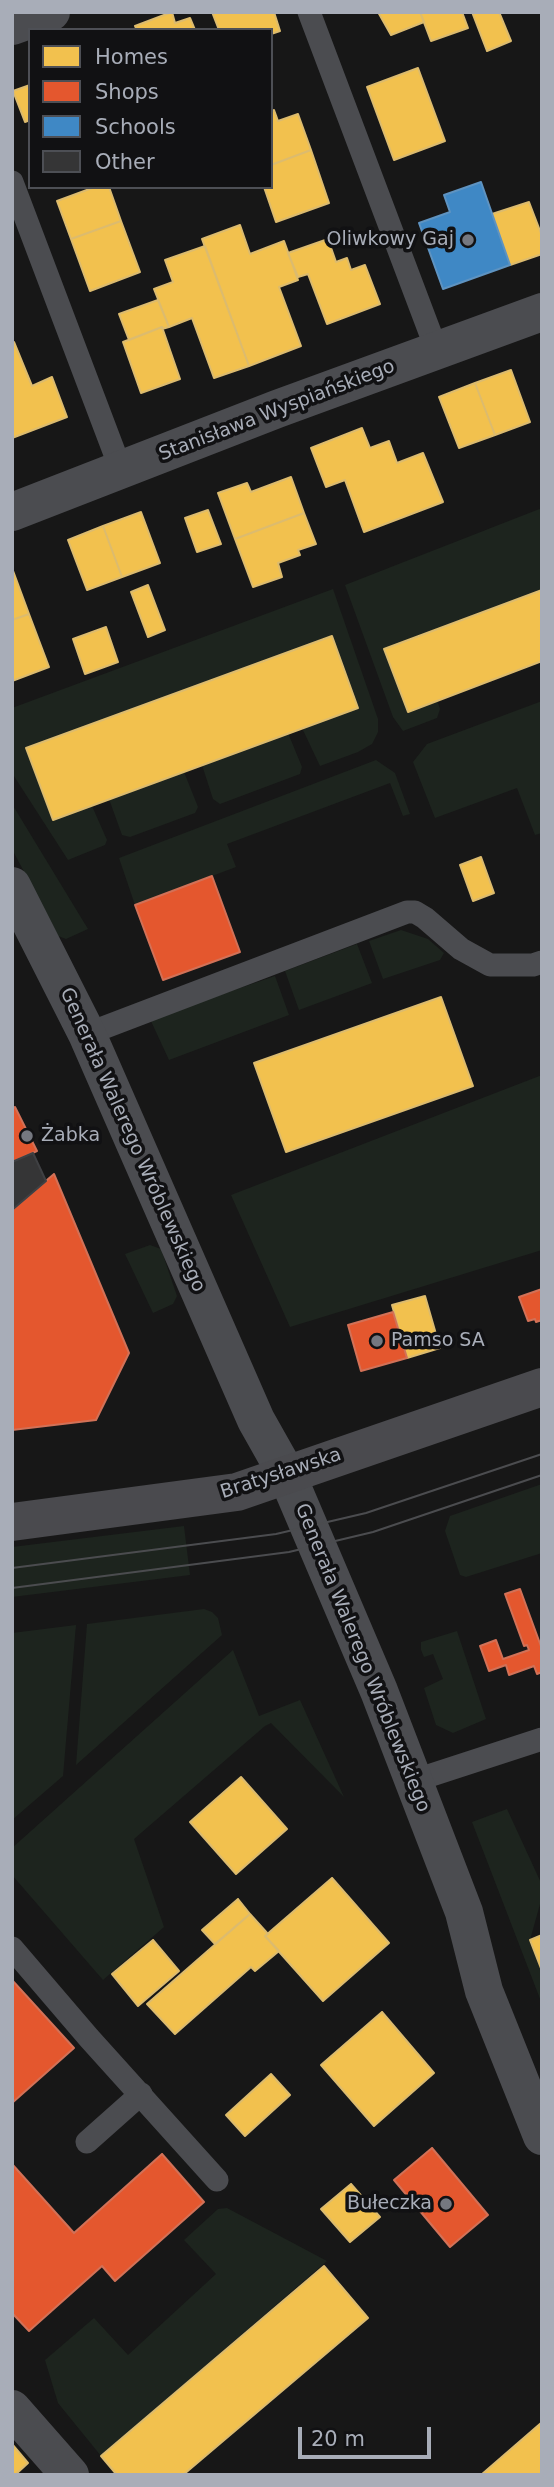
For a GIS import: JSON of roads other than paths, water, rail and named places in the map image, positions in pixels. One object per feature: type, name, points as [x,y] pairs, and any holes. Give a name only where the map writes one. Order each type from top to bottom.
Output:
[{"type":"street","points":[[12,26],[51,12]]},
{"type":"street","name":"Stanisława Wyspiańskiego","points":[[12,512],[277,409],[542,312]]},
{"type":"street","name":"Generała Walerego Wróblewskiego","points":[[12,886],[87,1034],[256,1420],[287,1475],[379,1691],[464,1912],[484,1991],[542,2136]]},
{"type":"street","name":"Bratysławska","points":[[12,1522],[237,1492],[542,1387]]},
{"type":"street","points":[[12,2409],[70,2475]]},
{"type":"lane","points":[[309,12],[437,351]]},
{"type":"lane","points":[[12,182],[121,470]]},
{"type":"lane","points":[[87,1034],[407,912],[415,912],[425,918],[461,949],[490,965],[533,965],[542,962]]},
{"type":"lane","points":[[413,1781],[542,1739]]},
{"type":"lane","points":[[12,1948],[217,2180]]},
{"type":"lane","points":[[87,2142],[141,2094]]},
{"type":"tram line","points":[[12,1568],[276,1534],[366,1513],[542,1454]]},
{"type":"tram line","points":[[12,1588],[289,1552],[373,1532],[542,1475]]},
{"type":"place","name":"Oliwkowy Gaj","points":[[468,240]]},
{"type":"place","name":"Żabka","points":[[27,1136]]},
{"type":"place","name":"Pamso SA","points":[[377,1341]]},
{"type":"place","name":"Bułeczka","points":[[446,2204]]}]
